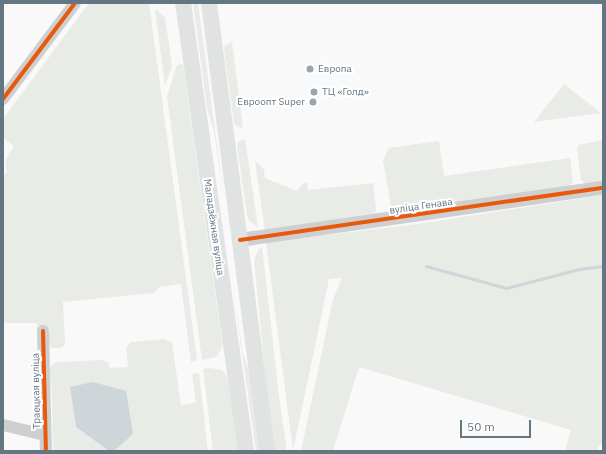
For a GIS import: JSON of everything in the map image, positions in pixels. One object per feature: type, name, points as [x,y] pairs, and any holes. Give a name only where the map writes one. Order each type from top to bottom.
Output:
[{"type":"main road","name":"Маладзёжная вуліца","points":[[183,3],[246,451]]},
{"type":"main road","points":[[209,3],[267,451]]},
{"type":"main road","name":"вуліца Генава","points":[[216,243],[240,240]]},
{"type":"street","points":[[3,100],[75,3]]},
{"type":"street","name":"вуліца Генава","points":[[240,240],[603,188]]},
{"type":"street","name":"Траецкая вуліца","points":[[43,330],[46,451]]},
{"type":"street","name":"Траецкая вуліца","points":[[3,425],[45,435]]},
{"type":"shaded area","points":[[89,3],[149,3],[197,360],[191,362],[181,284],[159,287],[154,293],[63,302],[65,345],[61,348],[52,348],[48,345],[47,328],[37,328],[37,323],[3,323],[3,177],[7,172],[5,162],[14,146],[3,138],[3,119]]},
{"type":"shaded area","points":[[193,3],[198,3],[224,198],[214,131],[207,108]]},
{"type":"shaded area","points":[[155,9],[165,17],[172,66],[165,86]]},
{"type":"shaded area","points":[[232,42],[243,128],[240,128],[234,124],[224,49],[225,45]]},
{"type":"shaded area","points":[[183,64],[222,343],[222,348],[216,357],[202,360],[167,96],[177,65]]},
{"type":"shaded area","points":[[564,84],[601,113],[534,122]]},
{"type":"shaded area","points":[[245,139],[258,227],[250,222],[247,215],[237,146],[238,142]]},
{"type":"shaded area","points":[[603,140],[603,182],[584,183],[581,180],[577,149],[578,145]]},
{"type":"shaded area","points":[[439,141],[444,176],[570,158],[573,182],[569,187],[392,211],[383,161],[389,148]]},
{"type":"shaded area","points":[[255,161],[264,169],[265,178],[297,191],[303,183],[307,183],[308,190],[373,183],[375,213],[265,231]]},
{"type":"shaded area","points":[[603,195],[603,445],[601,444],[596,451],[565,451],[571,430],[359,367],[333,451],[301,451],[333,299],[342,278],[329,279],[293,451],[266,242],[418,224]]},
{"type":"shaded area","points":[[262,246],[279,396],[287,451],[273,451],[254,260],[257,252]]},
{"type":"shaded area","points":[[232,282],[243,353],[250,375],[260,451],[256,451]]},
{"type":"shaded area","points":[[164,339],[172,343],[181,405],[196,403],[192,374],[199,373],[208,451],[114,451],[133,434],[129,414],[76,427],[109,451],[53,451],[52,391],[49,370],[52,365],[57,362],[102,360],[109,363],[109,368],[128,367],[126,348],[131,342]]},
{"type":"shaded area","points":[[210,368],[222,370],[227,377],[240,451],[213,451],[203,369]]},
{"type":"shaded area","points":[[93,382],[126,391],[133,434],[114,451],[109,451],[76,427],[70,387]]},
{"type":"waterway","points":[[426,266],[506,288],[579,269],[603,266]]},
{"type":"cycle path","points":[[3,99],[75,3]]},
{"type":"cycle path","points":[[240,240],[603,188]]},
{"type":"cycle path","points":[[43,331],[46,451]]},
{"type":"place","name":"Европа","points":[[310,69]]},
{"type":"place","name":"ТЦ «Голд»","points":[[314,92]]},
{"type":"place","name":"Евроопт Super","points":[[313,102]]}]
